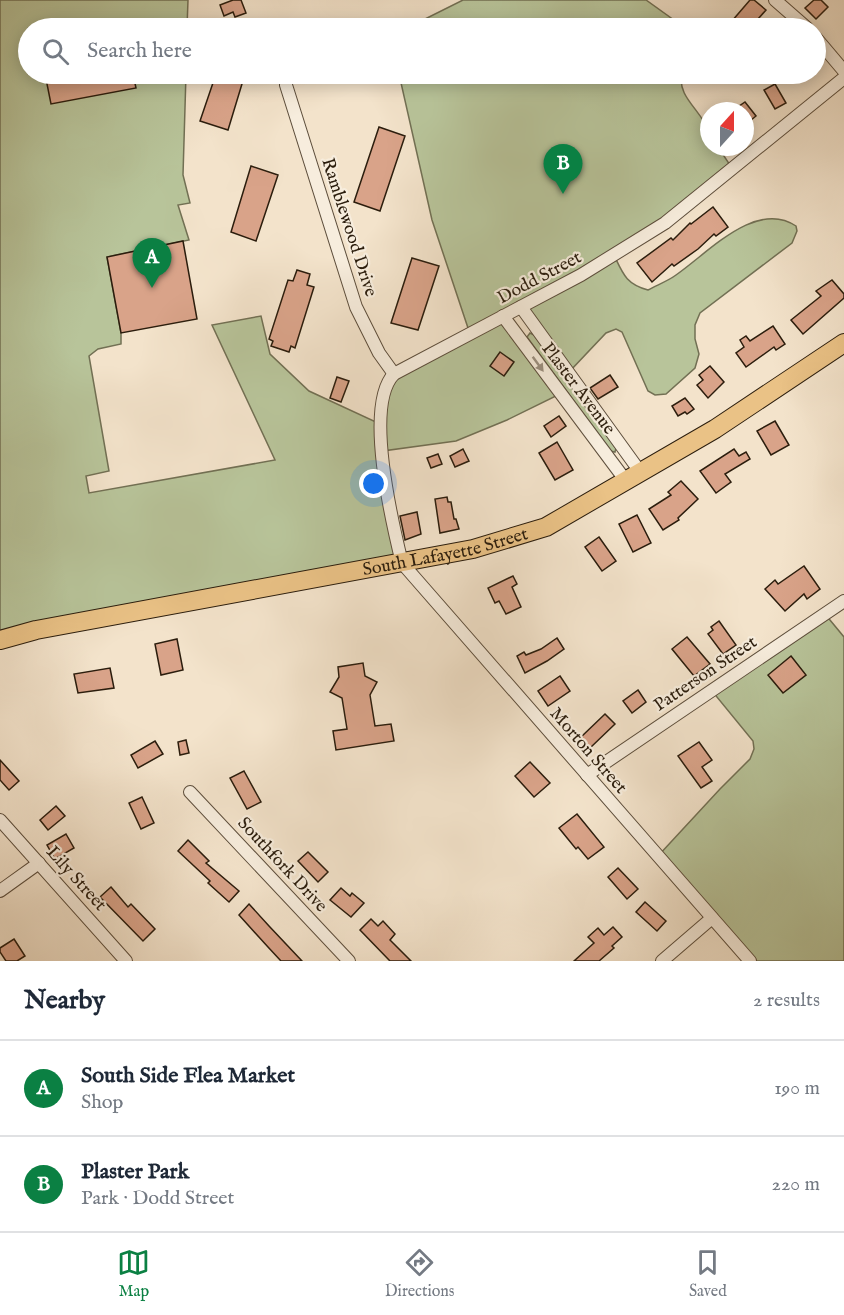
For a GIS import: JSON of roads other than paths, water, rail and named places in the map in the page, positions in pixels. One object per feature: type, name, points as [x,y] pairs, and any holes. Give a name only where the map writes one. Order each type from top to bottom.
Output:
[{"type":"main road","name":"South Lafayette Street","points":[[0,640],[47,628],[473,549],[546,526],[724,424],[844,343]]},
{"type":"street","points":[[775,0],[796,18]]},
{"type":"street","points":[[826,50],[844,71]]},
{"type":"street","name":"Dodd Street","points":[[394,374],[581,275],[665,223],[844,78]]},
{"type":"street","name":"Ramblewood Drive","points":[[286,85],[356,307],[379,353],[394,374]]},
{"type":"street","name":"Plaster Avenue","points":[[521,307],[634,477]]},
{"type":"street","name":"Plaster Avenue","points":[[503,316],[634,477]]},
{"type":"street","points":[[394,374],[385,387],[381,401],[380,424],[391,518],[402,563]]},
{"type":"street","name":"Morton Street","points":[[402,563],[750,961]]},
{"type":"street","name":"Patterson Street","points":[[587,775],[844,601]]},
{"type":"street","name":"Southfork Drive","points":[[190,792],[349,961]]},
{"type":"street","name":"Lily Street","points":[[0,820],[126,961]]},
{"type":"street","points":[[0,891],[39,863]]},
{"type":"street","points":[[662,961],[712,918]]},
{"type":"place","name":"Plaster Park","points":[[563,194]]},
{"type":"place","name":"South Side Flea Market","points":[[152,288]]}]
